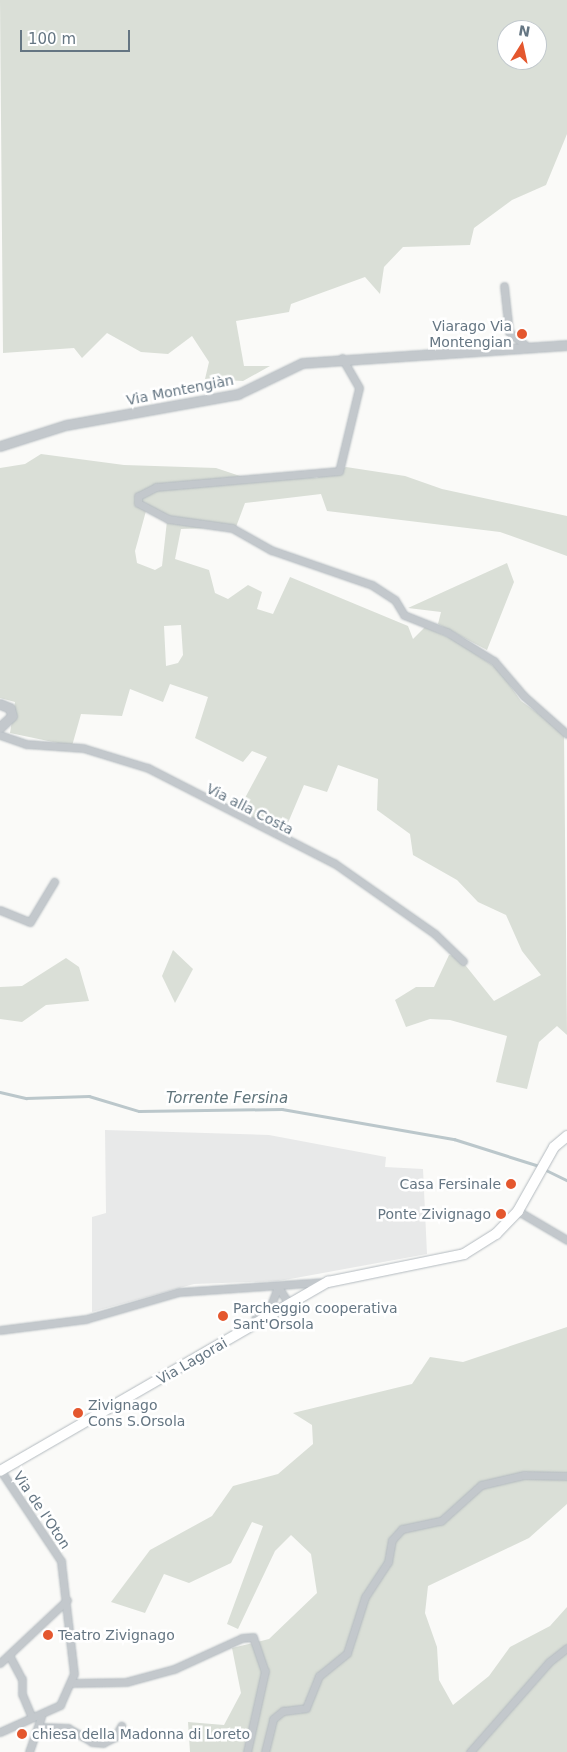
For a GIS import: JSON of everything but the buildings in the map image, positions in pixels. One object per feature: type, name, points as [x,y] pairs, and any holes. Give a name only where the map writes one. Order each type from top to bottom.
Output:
[{"type":"main road","name":"Via Lagorai","points":[[0,1471],[328,1282],[464,1254],[496,1234],[518,1211],[531,1191],[554,1147],[567,1136]]},
{"type":"street","points":[[504,286],[509,332],[525,345]]},
{"type":"street","name":"Via Montengiàn","points":[[1,444],[66,425],[230,396],[302,363],[342,358],[525,345],[567,345]]},
{"type":"street","points":[[342,358],[359,388],[339,471],[156,487],[138,496],[138,503],[168,519],[232,528],[272,550],[372,585],[395,600],[404,615],[447,632],[494,661],[524,696],[567,734]]},
{"type":"street","points":[[0,704],[10,708],[12,716],[0,727]]},
{"type":"street","name":"Via alla Costa","points":[[0,736],[26,744],[83,748],[148,768],[334,863],[435,934],[463,961]]},
{"type":"street","points":[[0,910],[30,922],[54,882]]},
{"type":"street","points":[[518,1211],[567,1240]]},
{"type":"street","name":"Via Lagorai","points":[[0,1330],[86,1320],[179,1292],[278,1287],[328,1282]]},
{"type":"street","points":[[278,1287],[289,1304]]},
{"type":"street","name":"Via Lagorai","points":[[252,1325],[257,1314],[271,1305],[278,1287]]},
{"type":"street","name":"Via de l'Oton","points":[[0,1471],[61,1562],[73,1683]]},
{"type":"street","points":[[265,1752],[273,1719],[283,1711],[306,1708],[319,1676],[347,1653],[365,1597],[388,1562],[392,1540],[402,1528],[441,1521],[481,1485],[524,1476],[567,1476]]},
{"type":"street","points":[[0,1663],[66,1600]]},
{"type":"street","points":[[0,1732],[32,1717],[41,1716],[60,1705],[73,1683],[126,1682],[174,1669],[253,1637],[265,1671],[248,1752]]},
{"type":"street","points":[[470,1752],[549,1662],[567,1648]]},
{"type":"street","points":[[9,1655],[22,1679],[22,1694],[32,1717]]},
{"type":"street","points":[[29,1752],[41,1727],[41,1716]]},
{"type":"street","points":[[41,1727],[68,1728],[92,1742],[103,1743],[114,1737],[120,1726]]},
{"type":"shaded area","points":[[0,0],[567,0],[567,134],[546,185],[512,200],[474,228],[470,245],[403,247],[384,267],[380,294],[365,277],[291,304],[289,312],[236,321],[244,366],[270,366],[243,381],[205,379],[209,362],[192,336],[168,354],[141,352],[107,333],[82,358],[74,348],[3,353]]},
{"type":"shaded area","points":[[41,454],[124,465],[216,468],[246,478],[291,474],[316,478],[346,467],[405,476],[442,489],[567,516],[567,556],[500,532],[327,511],[321,494],[245,503],[236,527],[181,529],[175,559],[209,570],[215,593],[228,599],[248,585],[262,592],[257,609],[273,614],[290,577],[408,626],[413,639],[425,627],[459,642],[499,670],[521,701],[564,732],[567,1035],[557,1026],[539,1042],[527,1089],[496,1082],[507,1036],[450,1020],[430,1019],[406,1027],[395,1000],[416,987],[434,987],[449,955],[458,956],[494,1001],[541,975],[522,951],[506,915],[478,902],[457,880],[413,855],[410,834],[377,810],[378,779],[338,765],[327,792],[304,785],[282,837],[239,809],[267,757],[252,751],[243,762],[195,738],[208,697],[170,684],[163,702],[130,689],[122,716],[81,714],[72,746],[10,733],[15,702],[0,698],[0,468],[25,464]],"holes":[[[146,511],[167,521],[162,566],[155,570],[137,563],[135,551]],[[181,625],[183,655],[178,663],[166,666],[164,626]]]},
{"type":"shaded area","points":[[507,563],[514,582],[487,650],[438,624],[441,612],[408,608]]},
{"type":"shaded area","points":[[173,950],[193,969],[175,1003],[162,976]]},
{"type":"shaded area","points":[[66,958],[79,967],[89,1001],[46,1005],[22,1022],[0,1019],[0,987],[22,986]]},
{"type":"shaded area","points":[[105,1130],[269,1135],[386,1157],[385,1167],[423,1169],[427,1254],[279,1281],[194,1284],[92,1312],[92,1217],[106,1213]]},
{"type":"shaded area","points":[[567,1327],[567,1504],[529,1538],[428,1586],[425,1613],[437,1647],[439,1680],[453,1705],[489,1676],[510,1647],[550,1626],[567,1607],[567,1752],[190,1752],[188,1722],[224,1725],[241,1693],[232,1648],[269,1639],[317,1593],[311,1554],[291,1535],[275,1551],[238,1629],[227,1624],[263,1526],[252,1522],[231,1563],[189,1583],[164,1574],[145,1613],[111,1602],[150,1550],[212,1516],[233,1486],[278,1474],[313,1444],[312,1425],[293,1413],[412,1384],[430,1357],[463,1362]]},
{"type":"waterway","name":"Torrente Fersina","points":[[0,1092],[26,1098],[89,1096],[139,1111],[282,1109],[454,1139],[539,1166]]},
{"type":"waterway","name":"Torrente Fersina","points":[[544,1169],[567,1180]]},
{"type":"place","name":"Viarago Via Montengian","points":[[522,334]]},
{"type":"place","name":"Casa Fersinale","points":[[511,1184]]},
{"type":"place","name":"Ponte Zivignago","points":[[501,1214]]},
{"type":"place","name":"Parcheggio cooperativa Sant'Orsola","points":[[223,1316]]},
{"type":"place","name":"Zivignago Cons S.Orsola","points":[[78,1413]]},
{"type":"place","name":"Teatro Zivignago","points":[[48,1635]]},
{"type":"place","name":"chiesa della Madonna di Loreto","points":[[22,1734]]}]
